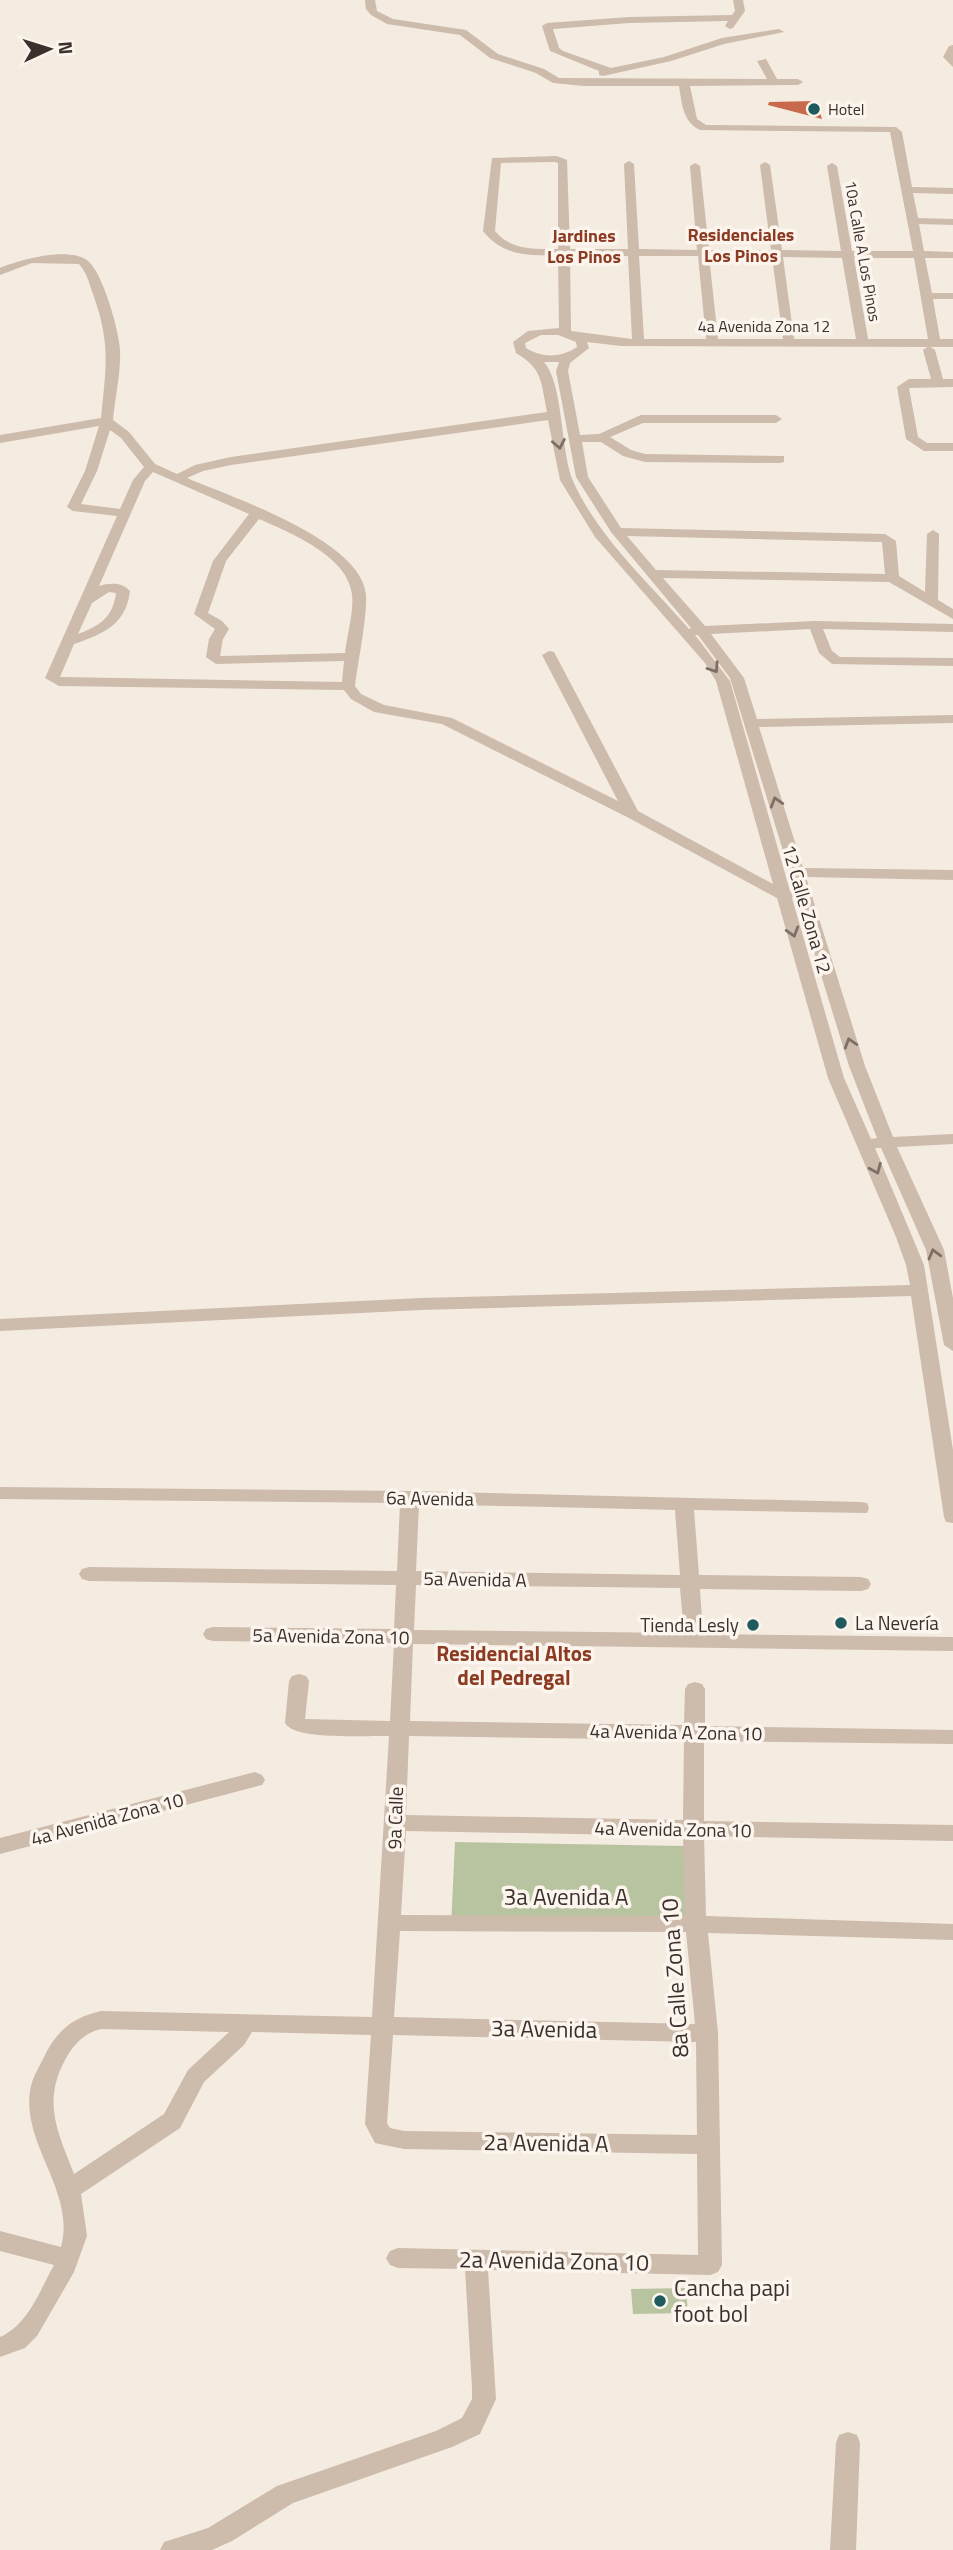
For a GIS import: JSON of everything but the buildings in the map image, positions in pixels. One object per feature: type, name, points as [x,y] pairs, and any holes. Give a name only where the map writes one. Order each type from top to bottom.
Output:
[{"type":"street","points":[[370,0],[374,13],[390,22],[463,32],[494,56],[566,82],[798,82]]},
{"type":"street","points":[[722,41],[740,11],[738,0]]},
{"type":"street","points":[[612,72],[576,62],[559,53],[554,49],[547,26],[629,20],[735,18]]},
{"type":"street","points":[[540,71],[612,72],[667,59],[722,41],[779,32]]},
{"type":"street","points":[[953,48],[948,57],[953,64]]},
{"type":"street","points":[[762,61],[774,82]]},
{"type":"street","points":[[684,82],[690,118],[704,128],[892,129],[897,132],[926,296],[938,383]]},
{"type":"street","points":[[570,335],[562,252],[561,160],[502,159],[494,162],[489,231],[494,238],[517,251],[562,252],[634,253],[953,255]]},
{"type":"street","points":[[629,164],[638,342]]},
{"type":"street","points":[[765,165],[789,342]]},
{"type":"street","points":[[695,166],[712,342]]},
{"type":"street","name":"10a Calle A Los Pinos","points":[[832,166],[863,343]]},
{"type":"street","points":[[907,190],[953,191]]},
{"type":"street","points":[[913,221],[953,222]]},
{"type":"street","points":[[0,272],[30,260],[62,257],[83,262],[91,271],[107,316],[114,350],[107,421],[91,471],[73,507],[124,513]]},
{"type":"street","points":[[926,296],[953,296]]},
{"type":"street","name":"4a Avenida Zona 12","points":[[953,343],[932,346],[644,349],[574,354],[551,359],[533,357],[518,346],[522,338],[536,332],[597,341],[863,343],[932,346],[953,350]]},
{"type":"street","name":"12 Calle Zona 12","points":[[570,335],[583,344],[565,361],[562,371],[582,477],[590,493],[619,532],[702,630],[737,678],[857,1066],[934,1250],[953,1345]]},
{"type":"street","name":"12 Calle Zona 12","points":[[533,357],[545,373],[566,480],[601,537],[710,662],[723,681],[836,1078],[910,1250],[944,1379],[953,1517]]},
{"type":"street","points":[[953,383],[909,383],[904,387],[912,439],[924,447],[953,447]]},
{"type":"street","points":[[176,479],[199,468],[231,461],[554,415]]},
{"type":"street","points":[[575,439],[603,438],[625,423],[640,419],[776,419]]},
{"type":"street","points":[[0,439],[107,421],[125,435],[151,467],[322,544],[348,570],[359,594],[348,686],[354,695],[372,706],[447,721],[632,814],[782,895],[805,894]]},
{"type":"street","points":[[603,438],[627,453],[645,458],[780,459]]},
{"type":"street","points":[[151,467],[139,480],[52,678],[59,682],[348,686]]},
{"type":"street","points":[[256,514],[220,561],[201,614],[219,624],[222,629],[216,639],[213,657],[352,657]]},
{"type":"street","points":[[619,532],[885,538],[890,541],[892,578]]},
{"type":"street","points":[[932,601],[933,534]]},
{"type":"street","points":[[653,574],[892,578],[953,615]]},
{"type":"street","points":[[70,641],[108,627],[115,618],[123,591],[113,587],[103,588],[87,601]]},
{"type":"street","points":[[685,633],[815,625],[953,628]]},
{"type":"street","points":[[815,625],[830,659],[953,662]]},
{"type":"street","points":[[549,655],[632,814]]},
{"type":"street","points":[[751,723],[953,719]]},
{"type":"street","points":[[798,872],[953,875]]},
{"type":"street","points":[[865,1143],[953,1139]]},
{"type":"street","points":[[0,1325],[421,1304],[920,1290]]},
{"type":"street","name":"6a Avenida","points":[[0,1493],[410,1497],[860,1508]]},
{"type":"street","name":"9a Calle","points":[[383,2136],[376,2118],[410,1497]]},
{"type":"street","points":[[684,1503],[694,1641]]},
{"type":"street","name":"5a Avenida A","points":[[89,1574],[861,1584]]},
{"type":"street","name":"5a Avenida Zona 10","points":[[213,1634],[953,1644]]},
{"type":"street","name":"4a Avenida A Zona 10","points":[[299,1681],[298,1726],[953,1737]]},
{"type":"street","name":"8a Calle Zona 10","points":[[695,1689],[693,1830],[696,1924],[707,2033],[710,2265]]},
{"type":"street","name":"4a Avenida Zona 10","points":[[0,1846],[255,1780]]},
{"type":"street","name":"4a Avenida Zona 10","points":[[394,1823],[953,1833]]},
{"type":"street","name":"3a Avenida A","points":[[388,1923],[696,1924],[953,1933]]},
{"type":"street","name":"3a Avenida","points":[[0,2347],[15,2342],[36,2321],[74,2245],[76,2226],[69,2190],[41,2104],[44,2080],[65,2038],[72,2031],[91,2022],[102,2020],[707,2033]]},
{"type":"street","points":[[69,2190],[172,2120],[182,2106],[196,2075],[234,2042],[246,2023]]},
{"type":"street","name":"2a Avenida A","points":[[383,2136],[404,2140],[710,2145]]},
{"type":"street","points":[[0,2241],[67,2259]]},
{"type":"street","name":"2a Avenida Zona 10","points":[[398,2258],[710,2265]]},
{"type":"street","points":[[173,2550],[209,2540],[229,2530],[268,2501],[443,2439],[471,2426],[481,2410],[484,2389],[476,2260]]},
{"type":"street","points":[[843,2550],[848,2443]]},
{"type":"green space","points":[[455,1842],[686,1846],[688,1931],[451,1927]]},
{"type":"green space","name":"Cancha papi foot bol","points":[[686,2288],[688,2313],[633,2314],[631,2289]]},
{"type":"place","name":"Hotel","points":[[814,109]]},
{"type":"place","name":"La Nevería","points":[[841,1623]]},
{"type":"place","name":"Tienda Lesly","points":[[753,1625]]},
{"type":"place","name":"Cancha papi foot bol","points":[[660,2301]]},
{"type":"district","name":"Residenciales Los Pinos","points":[[741,245]]},
{"type":"district","name":"Jardines Los Pinos","points":[[584,246]]},
{"type":"district","name":"Residencial Altos del Pedregal","points":[[514,1666]]}]
